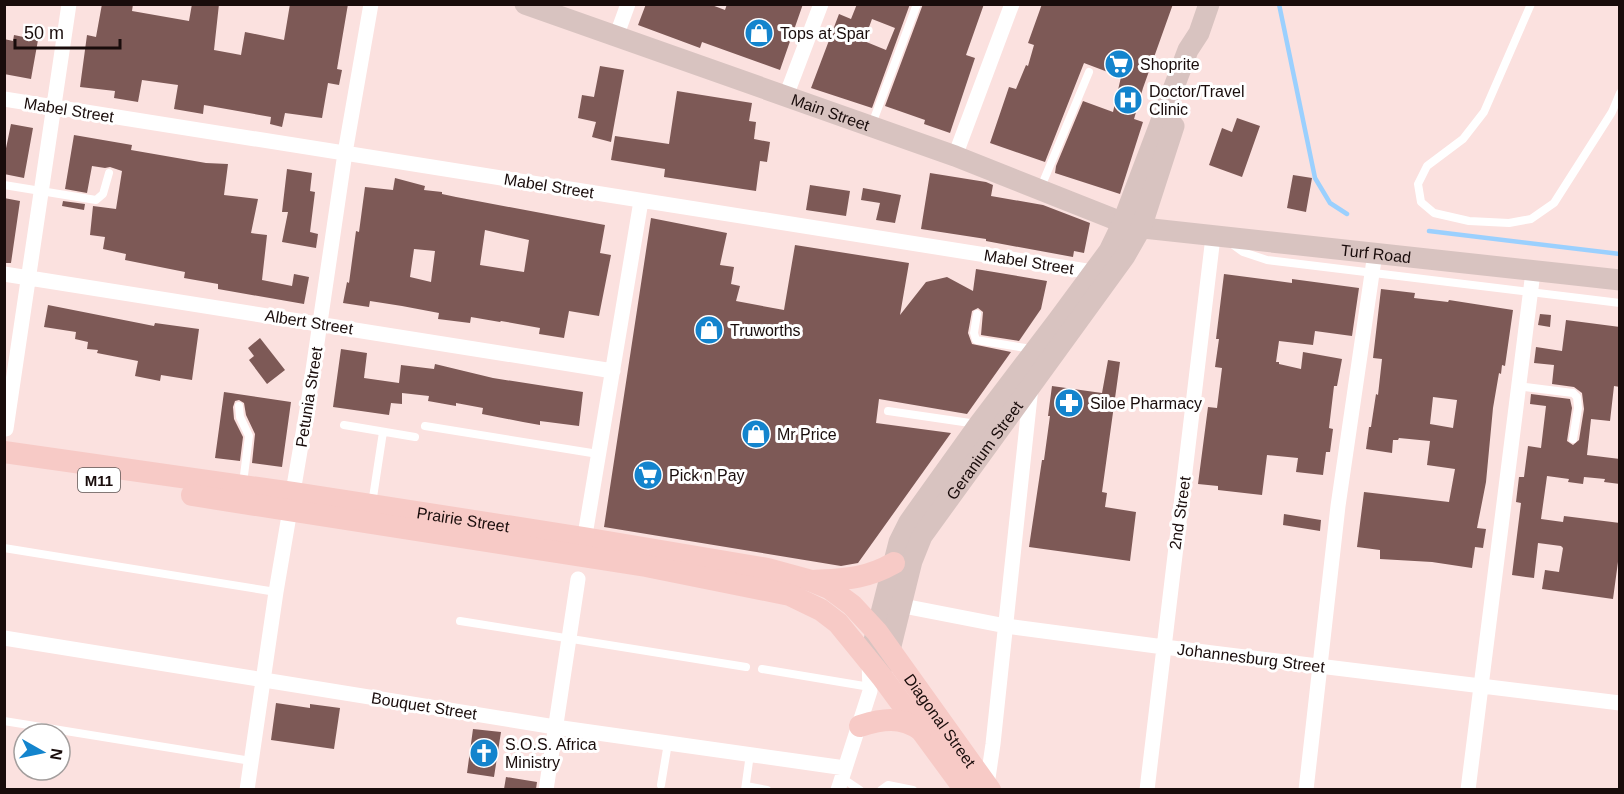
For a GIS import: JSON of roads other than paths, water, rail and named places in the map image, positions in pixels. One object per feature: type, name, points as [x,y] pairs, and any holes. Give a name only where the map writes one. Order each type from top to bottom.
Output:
[{"type":"main road","points":[[1132,226],[1188,50],[1199,33],[1209,4]]},
{"type":"main road","name":"Main Street","points":[[528,5],[955,156],[1132,226]]},
{"type":"main road","name":"Turf Road","points":[[1132,226],[1373,262],[1531,282],[1620,280]]},
{"type":"main road","name":"Geranium Street","points":[[873,679],[890,650],[894,563],[899,542],[909,522],[1093,272],[1132,226]]},
{"type":"main road","name":"Geranium Street","points":[[873,679],[877,632],[922,536],[1125,256],[1132,226]]},
{"type":"main road","name":"Prairie Street","points":[[4,452],[242,486],[292,501],[372,506],[583,547],[790,595],[821,610],[838,623],[873,679]]},
{"type":"main road","name":"Prairie Street","points":[[4,465],[292,501],[583,547],[748,566],[812,581],[829,588],[852,605],[890,650]]},
{"type":"main road","points":[[812,581],[862,577],[894,563]]},
{"type":"main road","name":"Diagonal Street","points":[[890,650],[981,788]]},
{"type":"main road","name":"Diagonal Street","points":[[873,679],[981,788]]},
{"type":"main road","points":[[860,726],[894,719],[912,725],[924,733]]},
{"type":"street","points":[[6,429],[69,4]]},
{"type":"street","name":"Petunia Street","points":[[247,789],[345,153],[371,4]]},
{"type":"street","points":[[616,37],[628,4]]},
{"type":"street","points":[[786,96],[821,4]]},
{"type":"street","points":[[955,156],[1012,4]]},
{"type":"street","name":"Mabel Street","points":[[4,99],[1093,272]]},
{"type":"street","points":[[583,547],[641,201]]},
{"type":"street","name":"2nd Street","points":[[1146,789],[1220,238]]},
{"type":"street","points":[[1306,789],[1338,506],[1373,262]]},
{"type":"street","name":"Albert Street","points":[[4,274],[613,371]]},
{"type":"street","points":[[1468,789],[1531,282]]},
{"type":"street","points":[[981,788],[993,744],[1031,387]]},
{"type":"street","points":[[546,789],[578,579]]},
{"type":"street","name":"Johannesburg Street","points":[[892,604],[1006,626],[1620,703]]},
{"type":"street","name":"Bouquet Street","points":[[4,639],[555,727],[750,754],[841,778]]},
{"type":"street","name":"Geranium Street","points":[[841,778],[860,726],[873,679]]},
{"type":"lane","points":[[871,127],[917,4]]},
{"type":"lane","points":[[1531,4],[1484,112],[1463,139],[1427,166],[1418,184],[1422,202],[1434,213],[1469,221],[1509,223],[1531,219],[1554,203],[1612,112],[1620,93]]},
{"type":"lane","points":[[1039,190],[1089,72]]},
{"type":"lane","points":[[4,185],[96,200],[104,194],[109,173]]},
{"type":"lane","points":[[1531,282],[1620,303]]},
{"type":"lane","points":[[977,315],[974,333],[976,340],[1036,350]]},
{"type":"lane","points":[[1518,386],[1574,393],[1577,397],[1578,408],[1573,439]]},
{"type":"lane","points":[[239,406],[240,417],[249,436],[242,486]]},
{"type":"lane","points":[[888,411],[979,424]]},
{"type":"lane","points":[[344,425],[415,437]]},
{"type":"lane","points":[[425,426],[598,454]]},
{"type":"lane","points":[[372,506],[382,432]]},
{"type":"lane","points":[[4,548],[276,592]]},
{"type":"lane","points":[[460,621],[746,667]]},
{"type":"lane","points":[[762,669],[873,679]]},
{"type":"lane","points":[[4,721],[251,761]]},
{"type":"lane","points":[[661,785],[668,743]]},
{"type":"lane","points":[[750,754],[745,788],[767,789]]},
{"type":"lane","points":[[841,778],[860,789]]},
{"type":"lane","points":[[881,789],[888,784],[912,789]]},
{"type":"waterway","points":[[1279,4],[1315,178],[1330,203],[1347,214]]},
{"type":"waterway","points":[[1429,231],[1620,254]]},
{"type":"place","name":"Tops at Spar","points":[[759,33]]},
{"type":"place","name":"Shoprite","points":[[1119,64]]},
{"type":"place","name":"Doctor/Travel Clinic","points":[[1128,100]]},
{"type":"place","name":"Truworths","points":[[709,330]]},
{"type":"place","name":"Siloe Pharmacy","points":[[1069,403]]},
{"type":"place","name":"Mr Price","points":[[756,434]]},
{"type":"place","name":"Pick n Pay","points":[[648,475]]},
{"type":"place","name":"S.O.S. Africa Ministry","points":[[484,753]]}]
